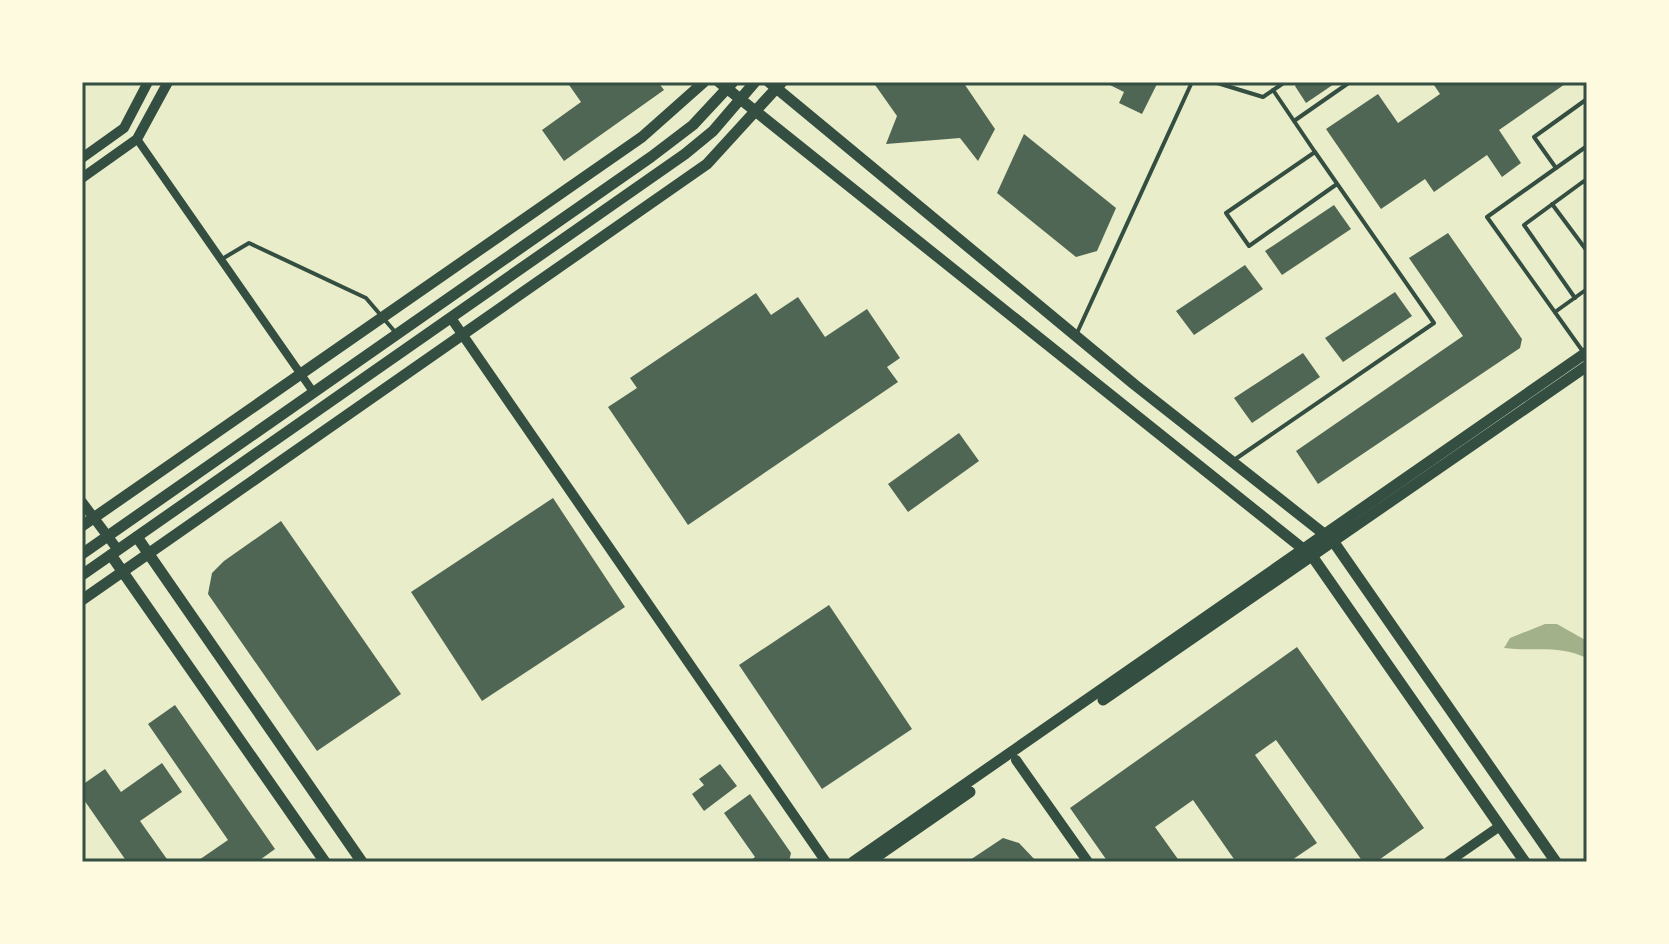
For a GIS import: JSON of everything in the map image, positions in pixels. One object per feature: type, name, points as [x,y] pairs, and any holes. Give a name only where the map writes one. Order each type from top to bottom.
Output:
[{"type":"main road","points":[[82,526],[642,137],[683,104],[704,82]]},
{"type":"main road","points":[[82,575],[685,154],[713,131],[755,82]]},
{"type":"main road","points":[[82,554],[651,157],[693,125],[726,84],[742,100],[1308,552],[1525,862]]},
{"type":"main road","points":[[82,600],[707,164],[758,111],[776,84],[1076,335],[1329,538],[1556,862]]},
{"type":"main road","points":[[853,862],[1329,538],[1586,357]]},
{"type":"main road","points":[[137,537],[362,862]]},
{"type":"main road","points":[[115,552],[123,572],[325,862]]},
{"type":"main road","points":[[869,862],[1308,552]]},
{"type":"street","points":[[82,158],[124,128],[148,82]]},
{"type":"street","points":[[82,178],[137,139],[168,82]]},
{"type":"street","points":[[137,139],[314,393]]},
{"type":"street","points":[[451,318],[826,862]]},
{"type":"street","points":[[82,502],[115,552]]},
{"type":"street","points":[[1016,760],[1088,862]]},
{"type":"street","points":[[1448,862],[1500,826]]},
{"type":"lane","points":[[1076,335],[1192,82]]},
{"type":"lane","points":[[1214,82],[1263,97],[1285,82]]},
{"type":"lane","points":[[1294,121],[1350,82]]},
{"type":"lane","points":[[1232,461],[1434,323],[1273,90]]},
{"type":"lane","points":[[1556,168],[1534,137],[1587,99]]},
{"type":"lane","points":[[1586,357],[1487,217],[1587,146]]},
{"type":"lane","points":[[1315,152],[1226,213],[1249,246],[1337,184]]},
{"type":"lane","points":[[1575,298],[1524,225],[1584,181],[1587,186]]},
{"type":"lane","points":[[1552,204],[1587,251]]},
{"type":"lane","points":[[219,260],[249,243],[366,298],[398,335]]},
{"type":"lane","points":[[1555,312],[1587,289]]},
{"type":"shaded area","points":[[1545,624],[1557,624],[1587,641],[1587,658],[1556,650],[1504,648],[1510,638]]},
{"type":"building","points":[[567,82],[658,82],[664,90],[564,161],[542,130],[581,102]]},
{"type":"building","points":[[873,82],[963,82],[995,129],[978,161],[960,138],[886,144],[897,116]]},
{"type":"building","points":[[1158,82],[1142,114],[1119,103],[1124,92],[1108,84]]},
{"type":"building","points":[[1300,82],[1337,82],[1306,103],[1295,86]]},
{"type":"building","points":[[1432,82],[1568,82],[1499,130],[1521,163],[1502,177],[1487,155],[1434,192],[1425,179],[1381,209],[1326,129],[1378,94],[1398,123],[1440,94]]},
{"type":"building","points":[[1024,134],[1116,208],[1097,251],[1076,257],[997,193]]},
{"type":"building","points":[[1334,205],[1351,229],[1282,275],[1265,251]]},
{"type":"building","points":[[1448,233],[1522,339],[1520,348],[1318,484],[1296,451],[1463,336],[1409,258]]},
{"type":"building","points":[[1245,265],[1263,289],[1194,335],[1176,311]]},
{"type":"building","points":[[1395,292],[1412,316],[1343,362],[1325,338]]},
{"type":"building","points":[[756,293],[771,315],[798,297],[825,337],[867,309],[900,358],[887,367],[898,382],[688,525],[608,407],[637,388],[630,378]]},
{"type":"building","points":[[1303,353],[1320,377],[1252,423],[1234,398]]},
{"type":"building","points":[[959,433],[979,461],[908,512],[888,484]]},
{"type":"building","points":[[553,498],[625,607],[482,701],[411,592]]},
{"type":"building","points":[[281,521],[401,694],[317,751],[208,594],[212,573],[224,561]]},
{"type":"building","points":[[829,605],[912,729],[822,789],[739,665]]},
{"type":"building","points":[[1297,647],[1424,828],[1376,862],[1363,862],[1276,740],[1255,755],[1317,843],[1289,862],[1236,862],[1193,800],[1155,827],[1180,862],[1108,862],[1070,808]]},
{"type":"building","points":[[175,705],[275,849],[257,862],[196,862],[228,840],[148,724]]},
{"type":"building","points":[[162,763],[182,792],[140,821],[169,862],[127,862],[82,797],[82,785],[105,769],[121,792]]},
{"type":"building","points":[[720,764],[737,786],[704,811],[692,794],[704,785],[699,779]]},
{"type":"building","points":[[750,794],[791,853],[789,862],[749,862],[755,857],[724,813]]},
{"type":"building","points":[[1003,838],[1019,843],[1037,862],[967,862]]}]
